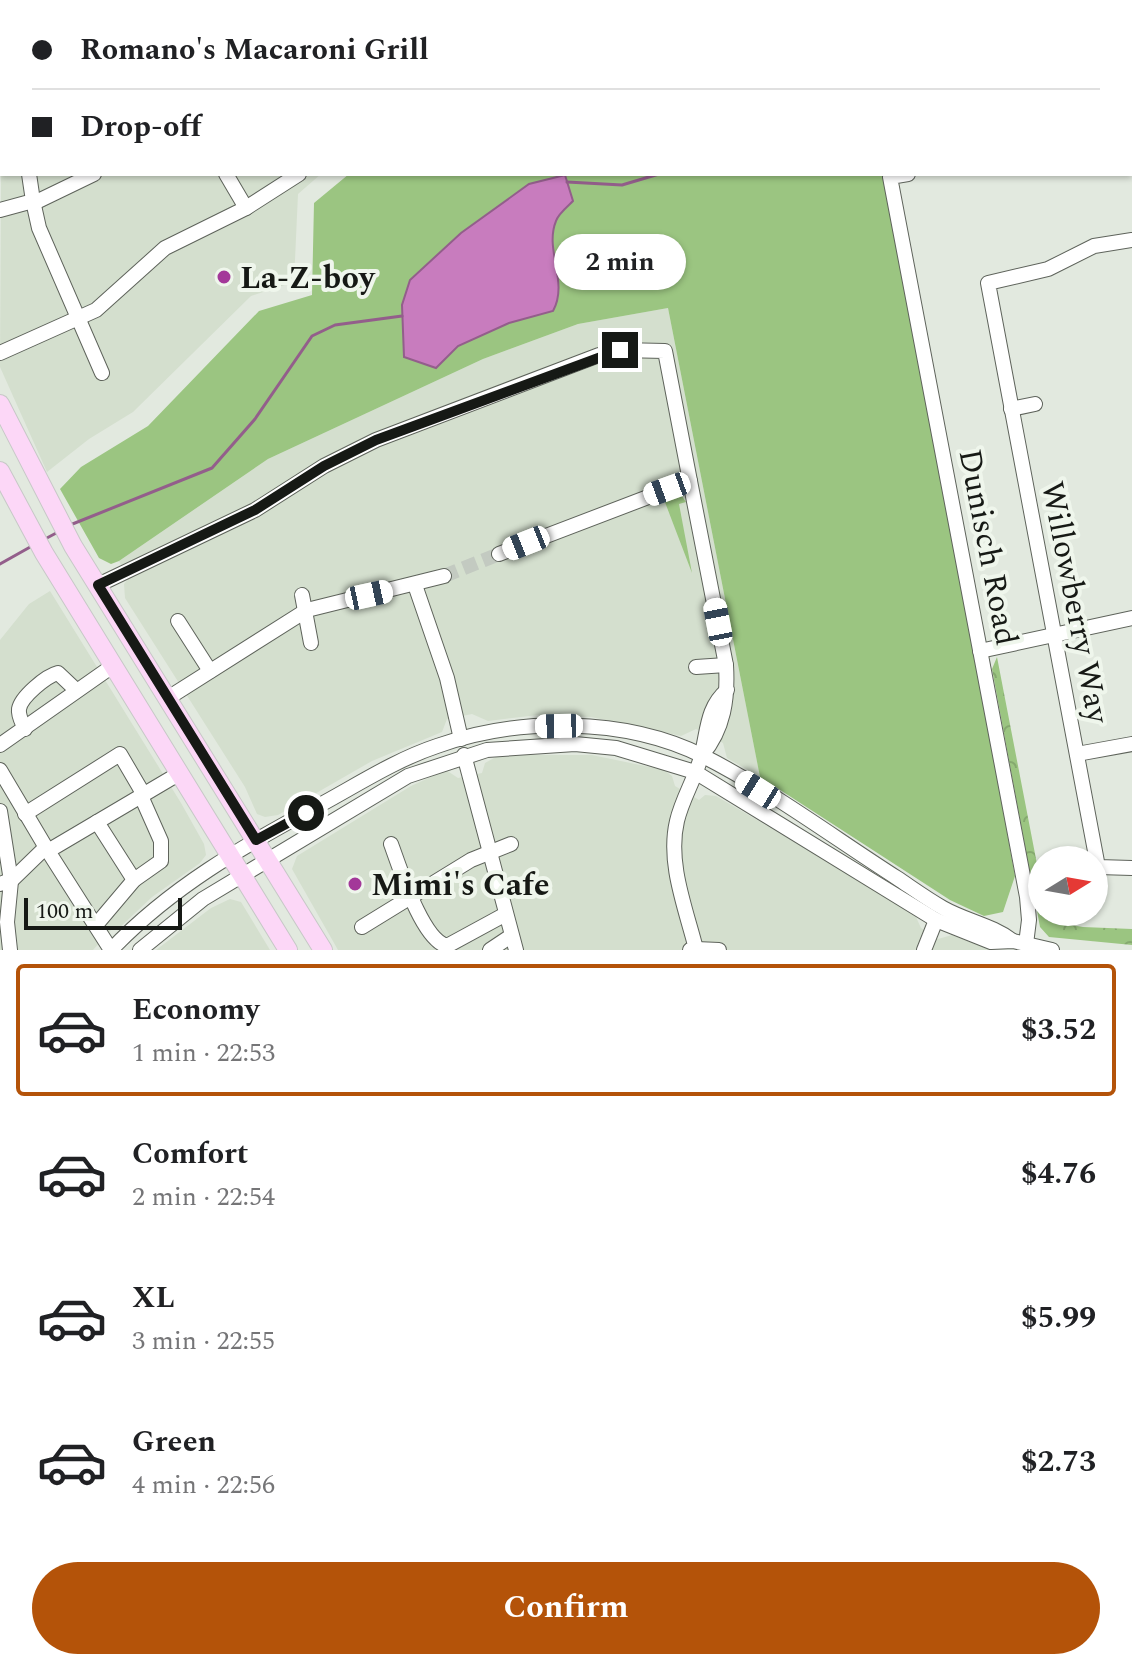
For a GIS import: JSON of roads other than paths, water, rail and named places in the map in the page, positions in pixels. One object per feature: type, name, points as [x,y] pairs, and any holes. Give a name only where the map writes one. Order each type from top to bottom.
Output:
[{"type":"main road","points":[[0,404],[54,514],[323,950]]},
{"type":"main road","points":[[0,471],[44,553],[180,773],[228,857],[288,950]]},
{"type":"street","points":[[29,176],[39,228],[102,373]]},
{"type":"street","points":[[0,210],[34,202],[90,176]]},
{"type":"street","points":[[227,176],[246,208]]},
{"type":"street","points":[[0,353],[109,301],[165,248],[246,208],[296,176]]},
{"type":"street","name":"Dunisch Road","points":[[896,176],[890,177],[1027,897],[1029,920],[1019,943]]},
{"type":"street","name":"Willowberry Way","points":[[1132,240],[1094,246],[1048,269],[988,283],[1098,867],[1132,868]]},
{"type":"street","points":[[98,585],[255,510],[324,466],[376,440],[620,350],[665,351],[726,665],[726,707],[713,742],[702,755],[676,823],[675,858],[696,949]]},
{"type":"street","points":[[1011,409],[1035,404]]},
{"type":"street","points":[[499,554],[690,481]]},
{"type":"street","points":[[168,698],[307,610],[444,576]]},
{"type":"street","points":[[415,585],[447,678],[461,739]]},
{"type":"street","points":[[302,595],[311,643]]},
{"type":"street","points":[[980,651],[1132,618]]},
{"type":"street","points":[[178,621],[210,671]]},
{"type":"street","points":[[0,745],[114,665]]},
{"type":"street","points":[[696,667],[726,665]]},
{"type":"street","points":[[25,729],[19,714],[20,704],[50,675],[58,673],[76,690]]},
{"type":"street","points":[[1,772],[111,950],[167,897],[228,857],[401,762],[436,746],[461,739],[507,730],[577,726],[634,735],[702,755],[943,908],[998,929],[1019,943]]},
{"type":"street","points":[[1077,754],[1132,744]]},
{"type":"street","points":[[140,950],[203,899],[408,776],[464,755],[510,746],[596,745],[695,772],[936,920],[991,942],[1019,943],[1052,950]]},
{"type":"street","points":[[25,814],[120,754],[142,796],[163,851],[161,861],[134,880],[96,925]]},
{"type":"street","points":[[464,755],[513,943],[490,950]]},
{"type":"street","points":[[0,790],[1,772]]},
{"type":"street","points":[[5,882],[47,849],[180,773]]},
{"type":"street","points":[[0,811],[10,950]]},
{"type":"street","points":[[97,822],[134,880]]},
{"type":"street","points":[[391,844],[411,896],[432,937],[441,945],[447,946],[504,915]]},
{"type":"street","points":[[362,927],[488,851],[511,844]]},
{"type":"street","points":[[924,950],[936,920]]},
{"type":"street","points":[[690,950],[719,950]]},
{"type":"waterway","points":[[567,182],[622,185],[652,176]]},
{"type":"waterway","points":[[70,525],[212,468],[255,419],[312,336],[335,325],[402,316]]},
{"type":"waterway","points":[[45,539],[60,531]]},
{"type":"waterway","points":[[0,564],[32,546]]},
{"type":"tunnel","points":[[444,576],[499,554]]},
{"type":"place","name":"La-Z-boy","points":[[224,277]]},
{"type":"place","name":"Mimi's Cafe","points":[[355,884]]}]
